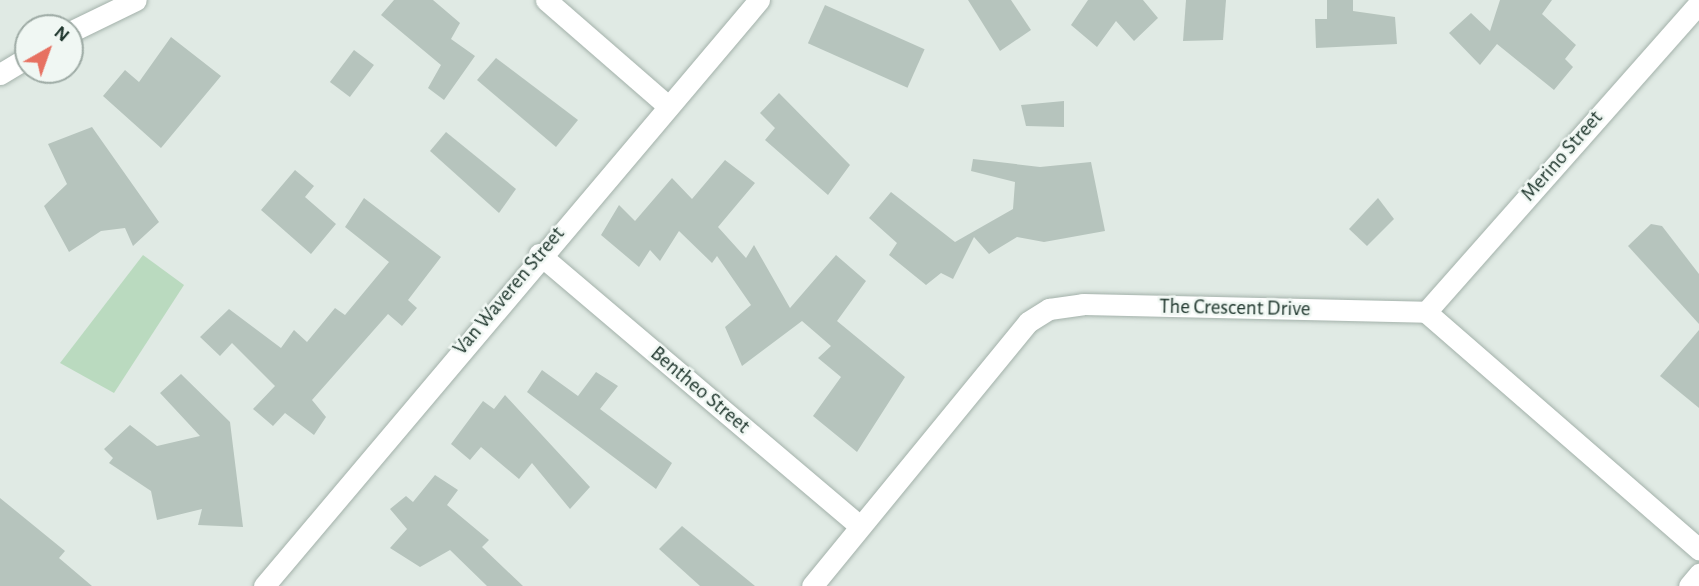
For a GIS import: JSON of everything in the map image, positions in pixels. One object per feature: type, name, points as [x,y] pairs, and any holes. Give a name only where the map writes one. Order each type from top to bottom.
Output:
[{"type":"street","points":[[84,26],[136,0]]},
{"type":"street","points":[[546,0],[667,105]]},
{"type":"street","name":"Van Waveren Street","points":[[264,586],[539,254],[759,0]]},
{"type":"street","name":"Merino Street","points":[[1426,312],[1699,3]]},
{"type":"street","name":"Bentheo Street","points":[[539,254],[860,526]]},
{"type":"street","name":"The Crescent Drive","points":[[812,586],[1028,322],[1049,309],[1083,304],[1426,312]]},
{"type":"street","points":[[1426,312],[1699,549]]},
{"type":"street","points":[[1689,586],[1699,574]]},
{"type":"green space","points":[[143,255],[184,285],[114,393],[60,363]]},
{"type":"building","points":[[394,0],[433,0],[460,23],[451,39],[475,56],[444,100],[428,88],[441,65],[381,15]]},
{"type":"building","points":[[968,0],[1011,0],[1031,30],[1000,51]]},
{"type":"building","points":[[1088,0],[1143,0],[1158,18],[1134,41],[1116,21],[1097,47],[1071,25]]},
{"type":"building","points":[[1186,0],[1226,0],[1223,40],[1183,41]]},
{"type":"building","points":[[1327,0],[1353,0],[1353,11],[1395,17],[1397,44],[1316,48],[1315,19],[1327,19]]},
{"type":"building","points":[[1500,0],[1552,0],[1542,14],[1576,45],[1565,59],[1573,67],[1554,90],[1497,44],[1480,65],[1449,33],[1471,13],[1490,31]]},
{"type":"building","points":[[825,5],[925,49],[907,88],[808,43]]},
{"type":"building","points":[[171,37],[221,76],[161,148],[103,96],[125,70],[139,82]]},
{"type":"building","points":[[354,50],[374,65],[350,97],[330,82]]},
{"type":"building","points":[[496,58],[578,120],[556,147],[477,80]]},
{"type":"building","points":[[779,93],[850,165],[828,195],[765,140],[775,128],[760,113]]},
{"type":"building","points":[[1064,101],[1064,127],[1026,126],[1021,105]]},
{"type":"building","points":[[92,127],[159,222],[133,246],[125,228],[101,231],[69,252],[44,206],[67,184],[48,144]]},
{"type":"building","points":[[446,132],[516,189],[499,213],[430,151]]},
{"type":"building","points":[[973,159],[1040,167],[1091,162],[1105,231],[1044,242],[1017,237],[989,254],[974,237],[953,279],[941,273],[926,285],[889,255],[897,243],[869,218],[891,192],[955,242],[1013,209],[1015,182],[971,171]]},
{"type":"building","points":[[725,160],[755,183],[718,227],[746,258],[754,245],[790,308],[836,255],[866,281],[837,321],[905,377],[857,452],[813,416],[841,377],[818,358],[831,346],[802,321],[742,366],[725,327],[751,305],[717,256],[712,263],[679,231],[660,261],[650,250],[639,267],[601,235],[619,205],[635,221],[672,178],[692,199]]},
{"type":"building","points":[[295,170],[314,186],[305,197],[336,224],[311,254],[261,210]]},
{"type":"building","points":[[364,198],[441,257],[408,300],[417,308],[402,326],[388,314],[312,400],[326,417],[314,435],[285,413],[273,426],[253,409],[275,386],[232,343],[220,356],[200,337],[229,309],[281,348],[294,330],[307,342],[335,308],[345,315],[389,262],[345,227]]},
{"type":"building","points":[[1378,198],[1394,219],[1367,246],[1349,229]]},
{"type":"building","points":[[1651,224],[1662,226],[1699,274],[1699,324],[1628,246]]},
{"type":"building","points":[[1699,330],[1699,408],[1660,376]]},
{"type":"building","points":[[542,370],[578,396],[596,372],[618,386],[600,409],[672,463],[656,489],[527,392]]},
{"type":"building","points":[[181,374],[230,422],[243,527],[198,525],[202,509],[157,520],[151,491],[109,463],[113,458],[104,449],[130,425],[157,446],[200,436],[160,393]]},
{"type":"building","points":[[505,395],[590,487],[570,509],[532,463],[519,479],[481,447],[470,460],[451,444],[483,401],[494,409]]},
{"type":"building","points":[[435,475],[458,490],[447,505],[489,540],[482,547],[523,586],[487,586],[450,550],[420,567],[390,548],[407,529],[390,509],[406,496],[413,502]]},
{"type":"building","points":[[0,498],[65,551],[59,558],[92,586],[0,586]]},
{"type":"building","points":[[682,526],[755,586],[700,586],[659,549]]}]
